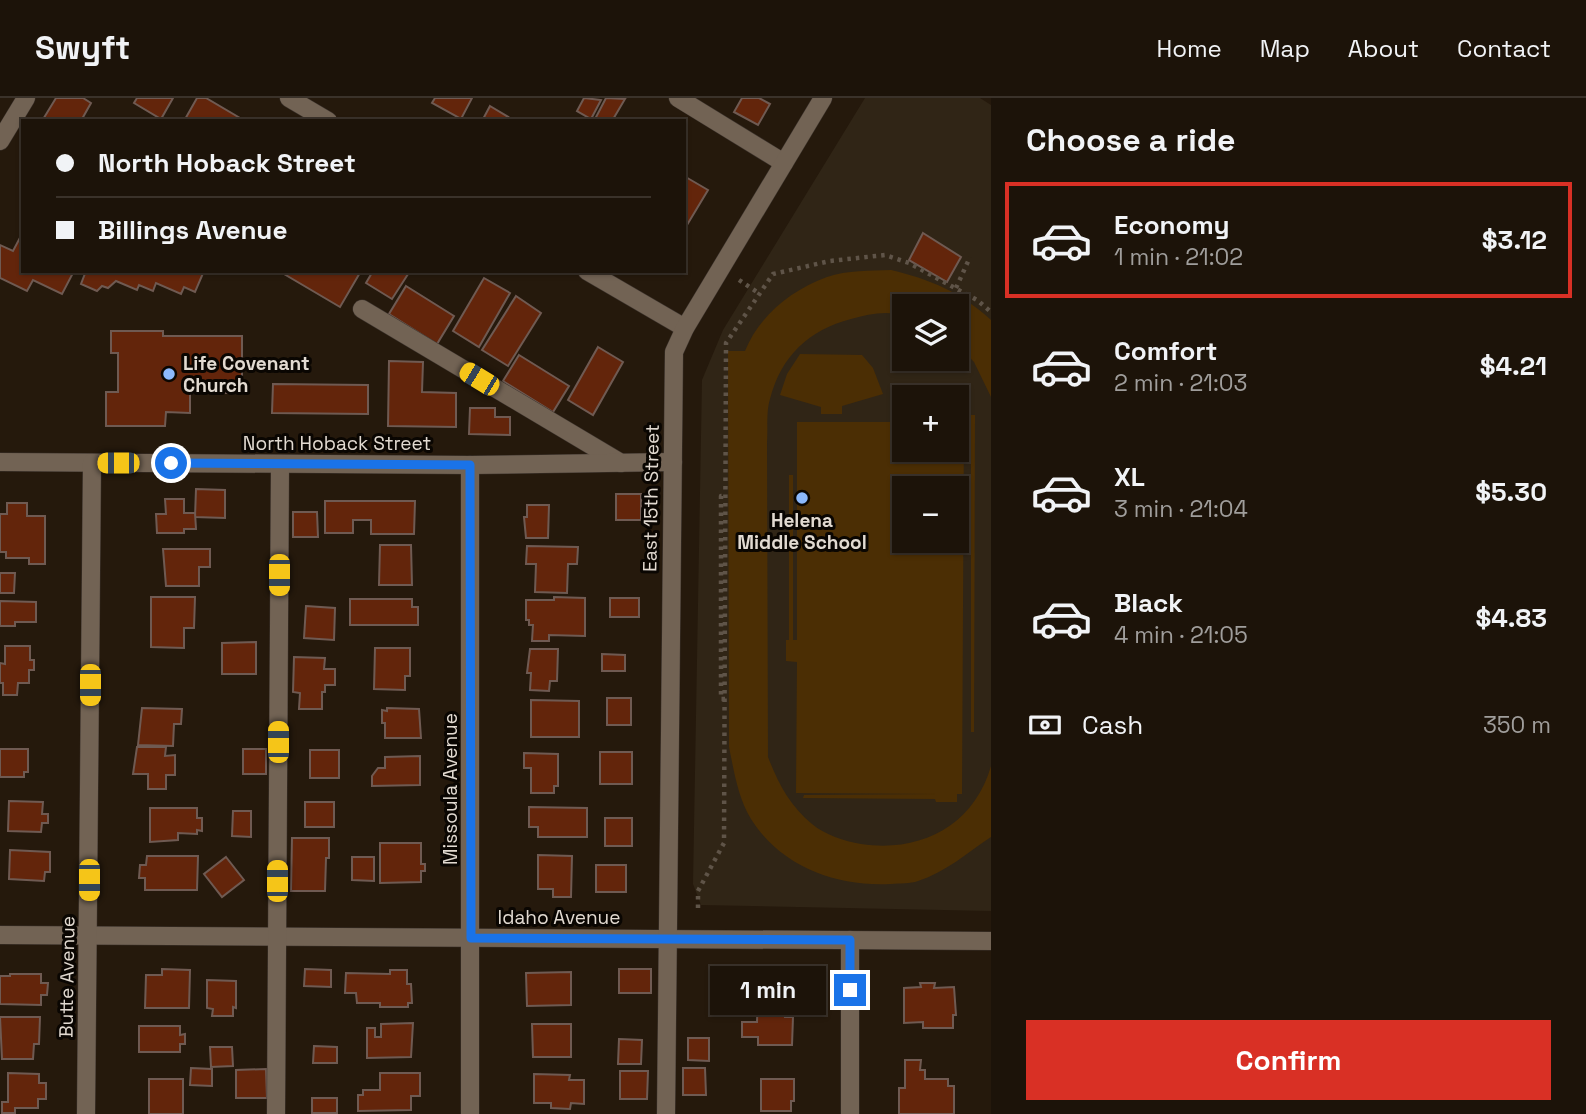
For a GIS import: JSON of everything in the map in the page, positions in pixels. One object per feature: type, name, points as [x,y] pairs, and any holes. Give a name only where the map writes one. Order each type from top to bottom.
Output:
[{"type":"street","points":[[0,141],[26,98]]},
{"type":"street","points":[[289,98],[325,119]]},
{"type":"street","points":[[678,98],[784,163]]},
{"type":"street","name":"East 15th Street","points":[[666,1114],[674,352],[685,328],[823,98]]},
{"type":"street","points":[[590,273],[685,328]]},
{"type":"street","points":[[362,309],[621,463]]},
{"type":"street","name":"North Hoback Street","points":[[0,462],[470,465],[673,462]]},
{"type":"street","name":"Butte Avenue","points":[[86,1114],[92,463]]},
{"type":"street","points":[[276,1114],[280,464]]},
{"type":"street","name":"Missoula Avenue","points":[[470,465],[470,1114]]},
{"type":"street","name":"Idaho Avenue","points":[[0,935],[991,941]]},
{"type":"street","points":[[850,940],[850,1114]]},
{"type":"path","points":[[698,908],[698,891],[724,843],[726,343],[773,274],[830,261],[885,255],[909,263],[956,288],[991,312]]},
{"type":"path","points":[[956,288],[970,257]]},
{"type":"path","points":[[739,280],[760,294]]},
{"type":"shaded area","name":"Helena Middle School","points":[[865,98],[980,98],[991,105],[991,911],[701,905],[693,884],[702,380],[723,330]]},
{"type":"shaded area","points":[[891,270],[919,278],[955,294],[892,294],[892,313],[858,317],[822,330],[789,358],[775,384],[770,399],[767,442],[768,757],[776,776],[797,810],[812,824],[841,839],[883,846],[924,839],[942,831],[972,805],[991,766],[991,837],[947,867],[908,883],[871,884],[831,877],[812,871],[778,850],[763,836],[751,819],[737,784],[729,747],[728,351],[745,351],[751,338],[768,316],[801,289],[827,277],[859,271]]},
{"type":"shaded area","points":[[969,302],[991,320],[991,397],[969,357]]},
{"type":"shaded area","points":[[800,354],[862,355],[873,368],[883,394],[842,406],[842,414],[821,414],[821,407],[780,395],[787,374]]},
{"type":"shaded area","points":[[971,415],[975,415],[974,732],[971,732]]},
{"type":"shaded area","points":[[797,422],[892,422],[892,462],[964,462],[964,476],[892,476],[892,553],[963,553],[962,794],[957,794],[957,802],[936,802],[935,799],[803,798],[804,795],[936,794],[796,793],[797,662],[786,661],[786,640],[789,640],[789,475],[793,475],[793,640],[797,640]]},
{"type":"building","points":[[56,98],[83,98],[91,103],[82,119],[43,119]]},
{"type":"building","points":[[137,98],[173,98],[161,119],[134,103]]},
{"type":"building","points":[[197,98],[206,98],[242,119],[185,119]]},
{"type":"building","points":[[435,98],[472,98],[461,119],[432,103]]},
{"type":"building","points":[[584,98],[601,100],[591,119],[577,111]]},
{"type":"building","points":[[606,98],[625,99],[613,119],[595,119]]},
{"type":"building","points":[[742,98],[759,98],[770,104],[758,125],[734,112]]},
{"type":"building","points":[[490,106],[512,119],[483,119]]},
{"type":"building","points":[[686,177],[708,190],[686,227]]},
{"type":"building","points":[[923,233],[961,257],[947,282],[909,260]]},
{"type":"building","points":[[21,236],[21,273],[73,273],[62,294],[33,280],[27,291],[0,278],[0,245],[13,251]]},
{"type":"building","points":[[85,273],[203,273],[195,292],[184,287],[181,294],[156,283],[153,291],[139,285],[137,290],[116,281],[108,288],[102,286],[97,291],[81,284]]},
{"type":"building","points":[[282,273],[360,273],[340,307]]},
{"type":"building","points":[[372,273],[409,273],[392,299],[366,283]]},
{"type":"building","points":[[484,278],[510,293],[479,347],[453,331]]},
{"type":"building","points":[[406,286],[454,316],[437,344],[389,314]]},
{"type":"building","points":[[516,296],[541,313],[508,366],[482,350]]},
{"type":"building","points":[[111,331],[163,331],[163,336],[242,336],[242,393],[190,393],[190,413],[166,412],[165,426],[106,426],[106,392],[118,392],[118,353],[111,353]]},
{"type":"building","points":[[598,347],[623,362],[593,415],[568,400]]},
{"type":"building","points":[[519,355],[569,386],[553,412],[503,381]]},
{"type":"building","points":[[389,361],[423,362],[422,392],[456,393],[456,427],[388,426]]},
{"type":"building","points":[[273,384],[368,385],[368,414],[272,413]]},
{"type":"building","points":[[470,408],[495,408],[495,417],[510,417],[510,435],[469,434]]},
{"type":"building","points":[[196,489],[225,490],[225,518],[195,517]]},
{"type":"building","points":[[616,494],[641,494],[641,520],[616,520]]},
{"type":"building","points":[[165,499],[184,499],[184,513],[195,513],[196,529],[184,529],[184,533],[157,533],[156,514],[166,514]]},
{"type":"building","points":[[325,501],[415,501],[414,534],[371,534],[371,520],[353,520],[353,533],[325,533]]},
{"type":"building","points":[[7,503],[27,503],[27,516],[45,516],[45,564],[29,564],[29,558],[6,558],[6,552],[0,552],[0,514],[7,514]]},
{"type":"building","points":[[527,505],[549,505],[548,538],[526,538],[524,517],[527,517]]},
{"type":"building","points":[[293,512],[317,512],[318,537],[293,537]]},
{"type":"building","points":[[380,545],[411,545],[412,585],[379,585]]},
{"type":"building","points":[[527,546],[578,547],[577,564],[568,564],[567,593],[535,592],[536,564],[526,564]]},
{"type":"building","points":[[163,549],[210,549],[210,567],[199,567],[199,586],[166,586]]},
{"type":"building","points":[[0,573],[15,573],[14,593],[0,593]]},
{"type":"building","points":[[151,597],[195,597],[194,628],[184,628],[184,648],[151,647]]},
{"type":"building","points":[[554,597],[585,598],[585,636],[549,635],[549,641],[532,641],[533,625],[529,625],[529,620],[526,620],[526,600],[554,600]]},
{"type":"building","points":[[610,598],[639,598],[639,617],[610,617]]},
{"type":"building","points":[[350,599],[412,599],[412,607],[418,607],[418,625],[350,625]]},
{"type":"building","points":[[0,601],[36,602],[36,622],[15,622],[15,626],[0,626]]},
{"type":"building","points":[[306,606],[335,608],[334,640],[304,638]]},
{"type":"building","points":[[256,642],[256,674],[222,674],[222,643]]},
{"type":"building","points":[[5,646],[30,646],[30,660],[34,660],[34,670],[29,670],[29,683],[18,683],[17,695],[3,695],[3,683],[0,683],[0,663],[5,664]]},
{"type":"building","points":[[375,648],[410,648],[410,676],[405,676],[405,690],[374,689]]},
{"type":"building","points":[[530,649],[558,649],[557,681],[550,681],[549,691],[530,690],[531,673],[527,673]]},
{"type":"building","points":[[602,654],[625,655],[625,671],[602,671]]},
{"type":"building","points":[[294,657],[325,658],[324,669],[335,669],[335,685],[325,685],[325,692],[322,692],[322,709],[299,709],[300,693],[293,692]]},
{"type":"building","points":[[607,698],[631,698],[631,725],[607,725]]},
{"type":"building","points":[[531,700],[579,701],[579,737],[531,737]]},
{"type":"building","points":[[142,708],[182,709],[181,724],[174,724],[173,746],[138,745]]},
{"type":"building","points":[[387,708],[419,709],[421,738],[385,738],[382,710],[387,711]]},
{"type":"building","points":[[137,747],[166,747],[165,756],[175,755],[175,775],[166,775],[166,789],[148,789],[148,774],[133,774]]},
{"type":"building","points":[[0,749],[28,749],[28,772],[24,772],[24,777],[0,777]]},
{"type":"building","points":[[243,749],[266,749],[266,774],[243,774]]},
{"type":"building","points":[[310,750],[339,750],[339,778],[310,778]]},
{"type":"building","points":[[600,752],[632,752],[632,784],[600,784]]},
{"type":"building","points":[[524,753],[558,754],[558,786],[554,786],[554,793],[531,793],[531,768],[524,768]]},
{"type":"building","points":[[420,756],[420,785],[372,786],[372,776],[378,768],[385,768],[385,757]]},
{"type":"building","points":[[9,801],[43,802],[42,814],[48,814],[48,823],[42,823],[41,832],[8,831]]},
{"type":"building","points":[[305,802],[334,802],[334,827],[305,827]]},
{"type":"building","points":[[529,807],[587,808],[587,837],[538,837],[538,827],[529,827]]},
{"type":"building","points":[[150,808],[197,808],[197,818],[202,818],[202,831],[197,830],[197,834],[178,833],[178,840],[150,842]]},
{"type":"building","points":[[233,811],[251,811],[251,837],[232,836]]},
{"type":"building","points":[[605,818],[632,818],[632,846],[605,846]]},
{"type":"building","points":[[292,838],[329,838],[325,891],[291,891]]},
{"type":"building","points":[[380,843],[421,843],[421,864],[425,864],[425,871],[421,871],[421,882],[380,883]]},
{"type":"building","points":[[10,850],[50,852],[50,872],[45,872],[44,881],[9,879]]},
{"type":"building","points":[[538,855],[572,856],[571,897],[553,897],[553,889],[538,889]]},
{"type":"building","points":[[147,856],[198,856],[197,890],[145,890],[145,878],[139,878],[140,865],[146,865]]},
{"type":"building","points":[[226,857],[244,880],[222,897],[204,874]]},
{"type":"building","points":[[352,857],[374,857],[374,881],[352,880]]},
{"type":"building","points":[[596,865],[626,865],[626,892],[596,892]]},
{"type":"building","points":[[162,969],[190,970],[189,1008],[145,1008],[146,975],[162,975]]},
{"type":"building","points":[[305,969],[331,970],[331,987],[304,986]]},
{"type":"building","points":[[619,969],[651,969],[651,993],[619,993]]},
{"type":"building","points":[[390,970],[407,970],[412,1003],[408,1003],[408,1007],[380,1007],[380,1003],[357,1003],[356,993],[345,993],[346,973],[390,974]]},
{"type":"building","points":[[571,972],[571,1005],[527,1006],[526,973]]},
{"type":"building","points":[[41,974],[41,983],[48,983],[47,995],[41,995],[41,1005],[0,1004],[0,976]]},
{"type":"building","points":[[207,980],[236,981],[236,1008],[233,1007],[233,1016],[212,1016],[213,1009],[207,1008]]},
{"type":"building","points":[[920,983],[935,983],[934,988],[954,987],[956,1015],[953,1015],[953,1028],[923,1028],[923,1022],[904,1023],[904,988],[921,987]]},
{"type":"building","points":[[758,990],[786,990],[785,1017],[793,1017],[792,1045],[758,1045],[758,1037],[742,1037],[742,1022],[757,1022]]},
{"type":"building","points":[[0,1017],[40,1017],[39,1044],[34,1044],[33,1059],[2,1059]]},
{"type":"building","points":[[413,1023],[411,1057],[367,1058],[367,1028],[375,1028],[375,1037],[381,1037],[381,1024]]},
{"type":"building","points":[[532,1024],[571,1024],[571,1057],[533,1057]]},
{"type":"building","points":[[139,1026],[180,1026],[180,1035],[185,1034],[185,1044],[180,1044],[180,1052],[139,1052]]},
{"type":"building","points":[[688,1038],[709,1038],[709,1061],[688,1060]]},
{"type":"building","points":[[619,1039],[642,1040],[641,1064],[618,1064]]},
{"type":"building","points":[[314,1046],[337,1047],[337,1063],[313,1063]]},
{"type":"building","points":[[210,1047],[232,1047],[233,1066],[211,1067]]},
{"type":"building","points":[[905,1060],[921,1060],[920,1070],[925,1070],[925,1079],[948,1079],[948,1086],[954,1086],[954,1114],[899,1114],[899,1088],[905,1088]]},
{"type":"building","points":[[191,1068],[212,1069],[212,1086],[190,1085]]},
{"type":"building","points":[[683,1068],[705,1068],[706,1095],[683,1095]]},
{"type":"building","points":[[266,1069],[267,1098],[236,1098],[236,1070]]},
{"type":"building","points":[[620,1071],[648,1071],[647,1099],[620,1099]]},
{"type":"building","points":[[8,1073],[39,1074],[39,1083],[46,1083],[46,1099],[38,1099],[38,1108],[15,1108],[15,1113],[2,1113],[2,1102],[8,1102]]},
{"type":"building","points":[[380,1073],[420,1073],[420,1096],[411,1096],[411,1110],[358,1111],[358,1095],[363,1095],[363,1090],[380,1090]]},
{"type":"building","points":[[534,1074],[570,1075],[569,1080],[584,1080],[584,1104],[571,1103],[570,1109],[551,1108],[551,1103],[534,1103]]},
{"type":"building","points":[[149,1079],[183,1079],[183,1114],[149,1114]]},
{"type":"building","points":[[761,1079],[794,1079],[791,1111],[761,1111]]},
{"type":"building","points":[[312,1098],[337,1098],[337,1113],[312,1113]]},
{"type":"place","name":"Life Covenant Church","points":[[169,374]]},
{"type":"place","name":"Helena Middle School","points":[[802,498]]},
{"type":"route","points":[[171,463],[470,465],[471,938],[850,940],[850,990]]}]
